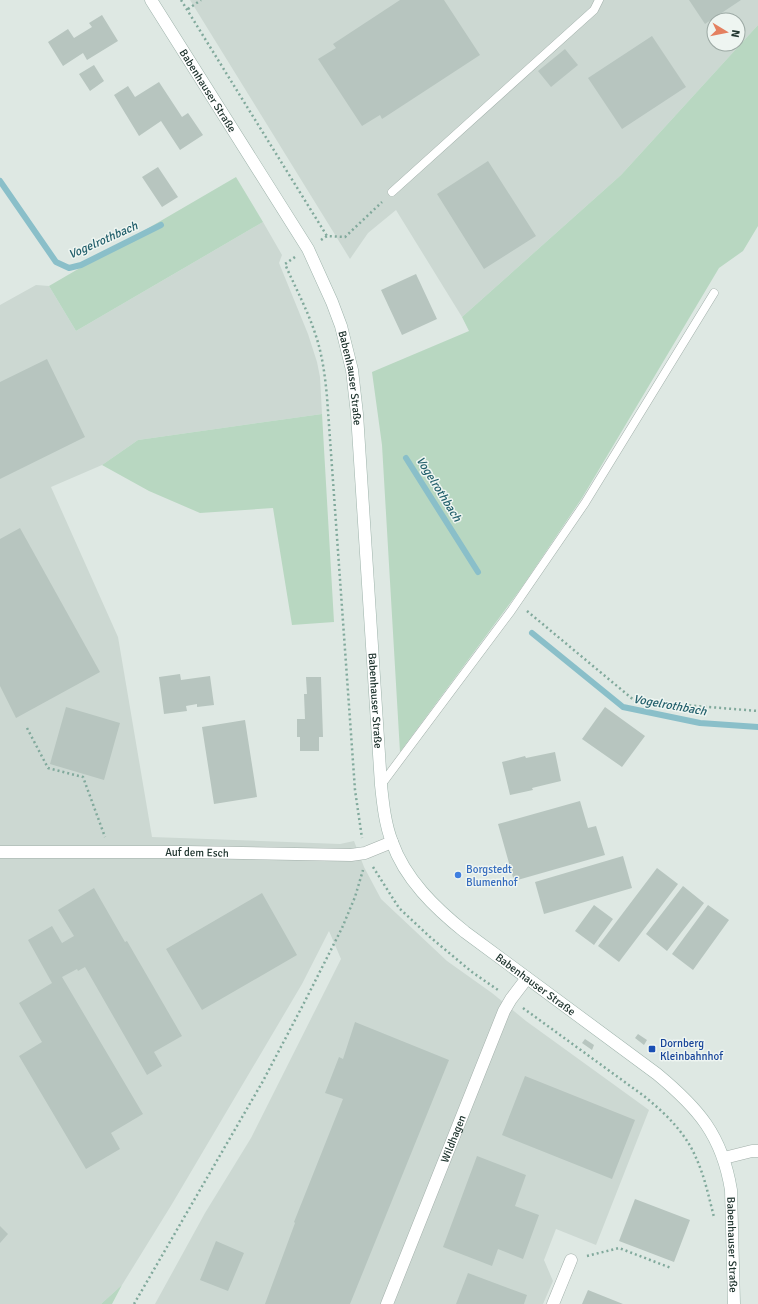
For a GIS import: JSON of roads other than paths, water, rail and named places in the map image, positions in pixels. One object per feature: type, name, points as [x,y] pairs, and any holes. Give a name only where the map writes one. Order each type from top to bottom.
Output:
[{"type":"main road","name":"Babenhauser Straße","points":[[151,0],[308,249],[341,326],[352,370],[357,414],[381,784],[384,810],[392,842],[402,864],[430,901],[465,932],[657,1074],[695,1108],[709,1127],[718,1143],[728,1174],[731,1190],[734,1304]]},
{"type":"main road","name":"Auf dem Esch","points":[[0,852],[187,852],[351,855],[365,853],[392,842]]},
{"type":"main road","name":"Wildhagen","points":[[387,1304],[504,1011],[526,978]]},
{"type":"main road","points":[[724,1158],[752,1151],[758,1151]]},
{"type":"main road","points":[[553,1304],[571,1260]]},
{"type":"lane","points":[[392,192],[594,10],[599,0]]},
{"type":"lane","points":[[381,784],[516,602],[585,503],[714,293]]},
{"type":"waterway","name":"Vogelrothbach","points":[[0,181],[56,262],[69,268],[81,265],[161,225]]},
{"type":"waterway","name":"Vogelrothbach","points":[[406,458],[478,572]]},
{"type":"waterway","name":"Vogelrothbach","points":[[532,633],[623,707],[700,723],[758,727]]},
{"type":"place","name":"Borgstedt Blumenhof","points":[[458,875]]},
{"type":"place","name":"Dornberg Kleinbahnhof","points":[[652,1049]]}]
